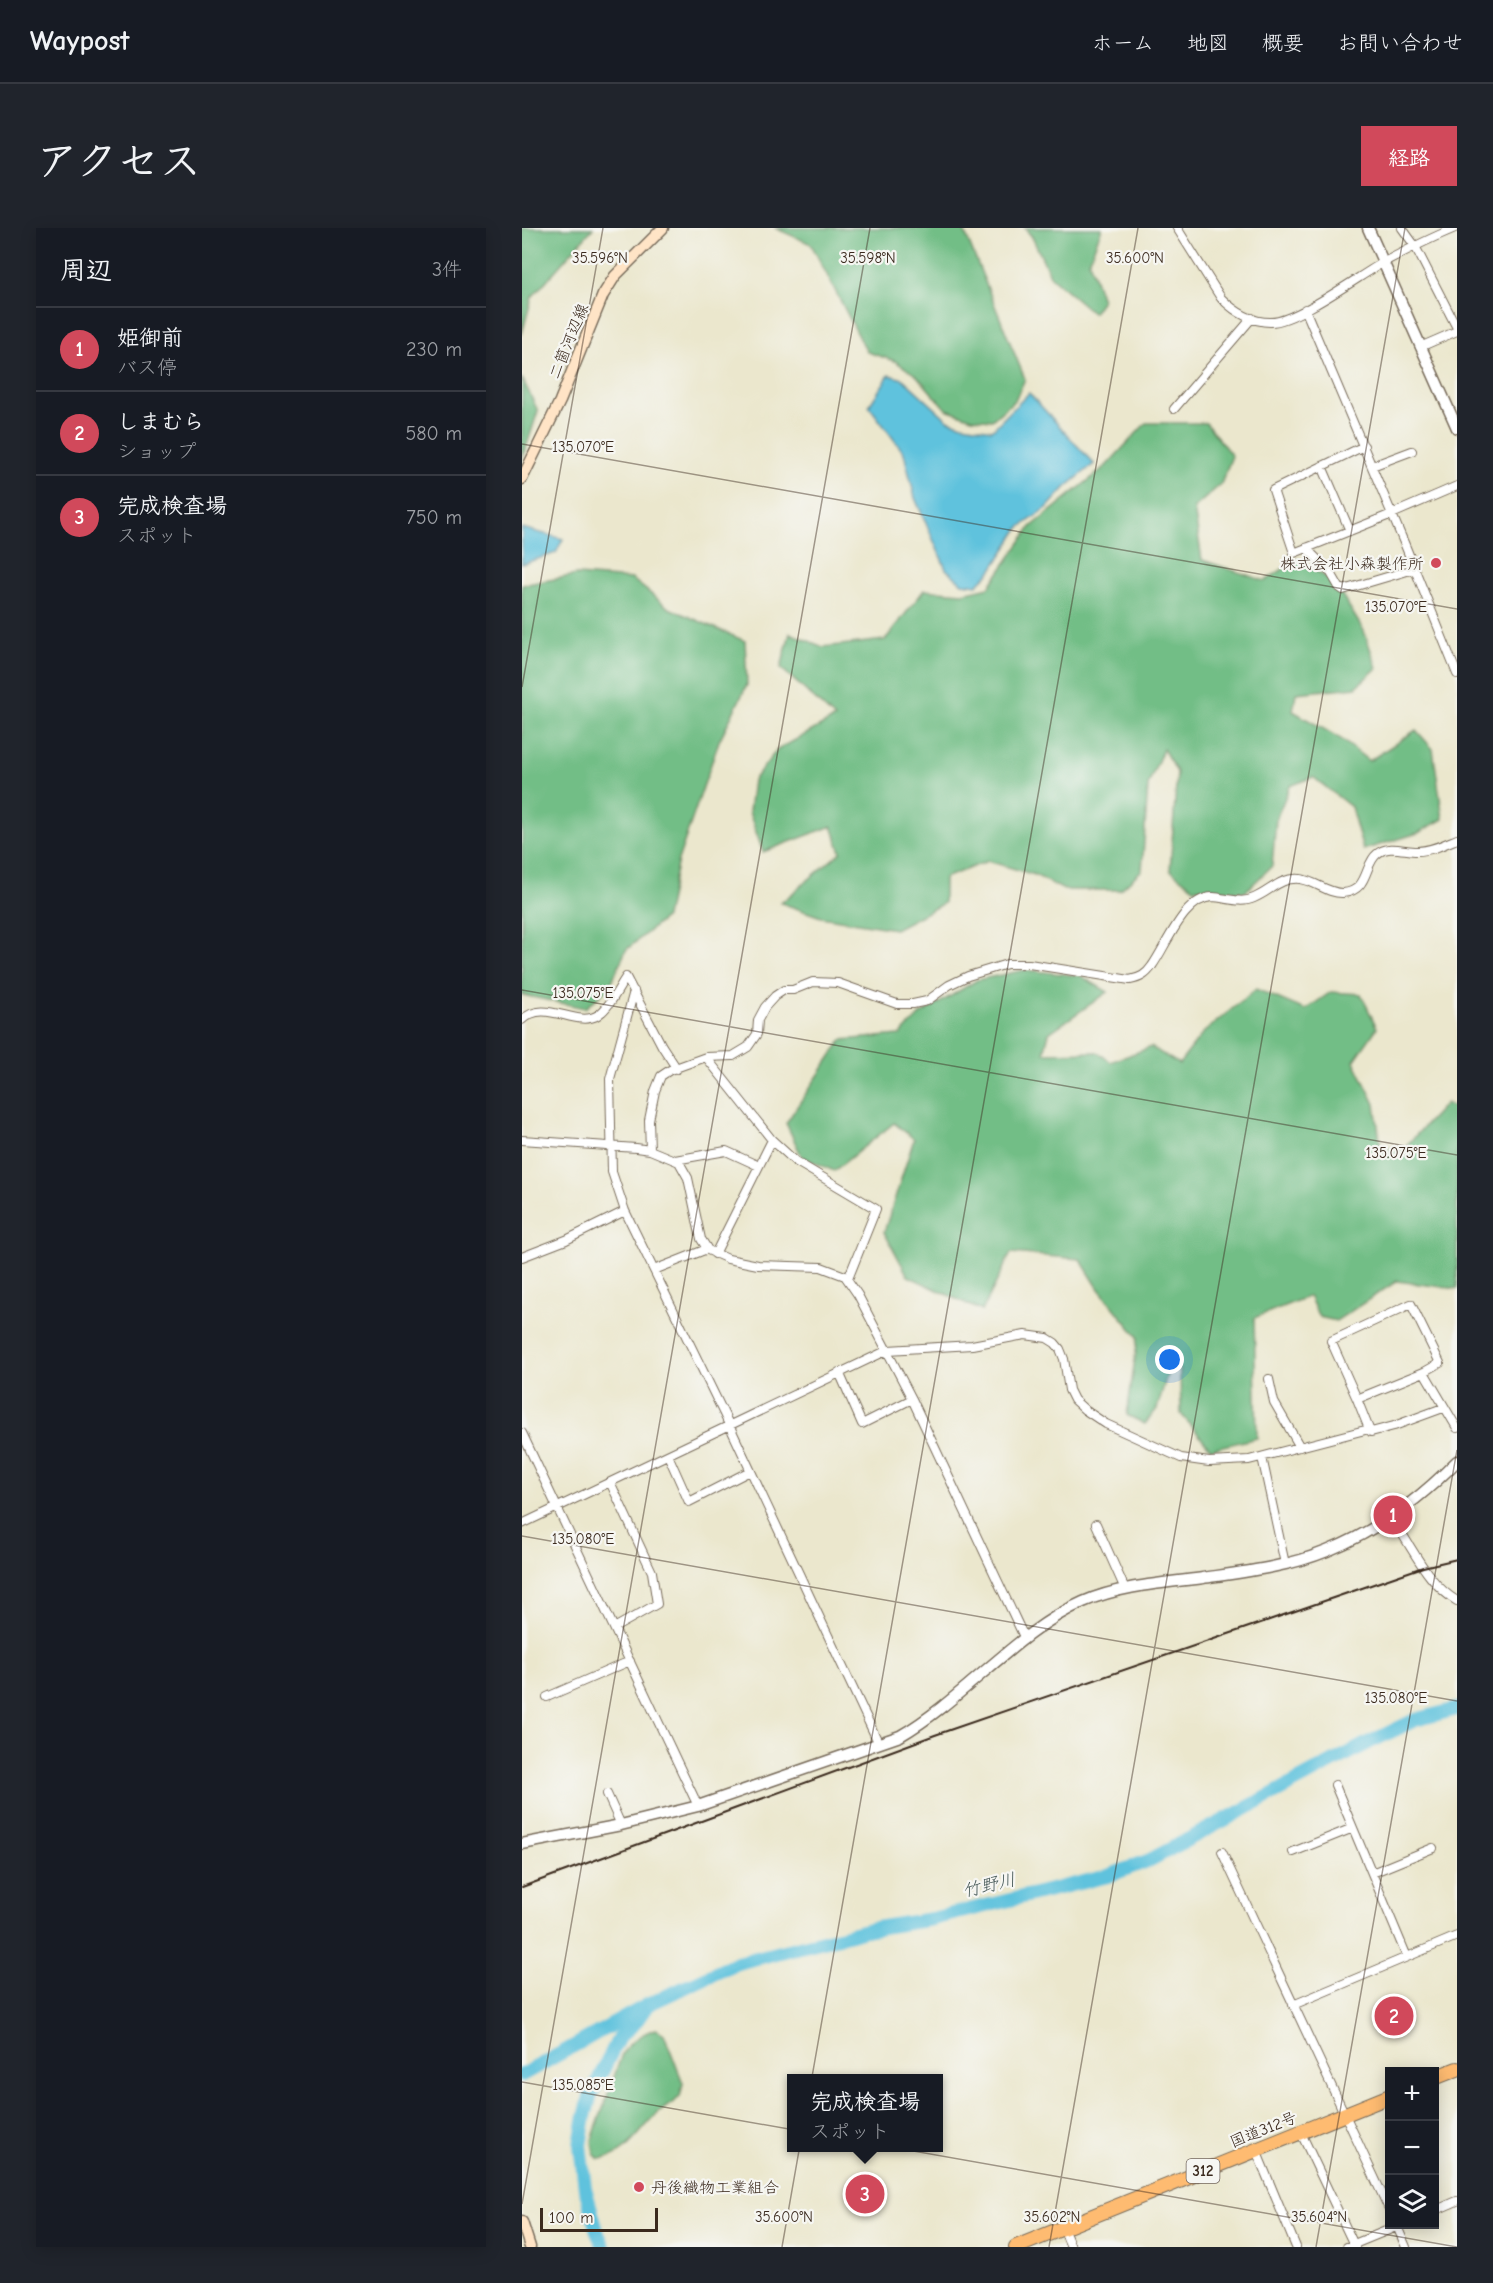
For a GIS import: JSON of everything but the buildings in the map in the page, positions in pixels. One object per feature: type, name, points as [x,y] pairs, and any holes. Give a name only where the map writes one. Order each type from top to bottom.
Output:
[{"type":"highway","points":[[1439,2077],[1456,2073]]},
{"type":"highway","name":"国道312号","points":[[1016,2247],[1385,2098]]},
{"type":"main road","name":"二箇河辺線","points":[[522,479],[560,402],[603,295],[615,276],[663,228]]},
{"type":"main road","points":[[522,2222],[530,2247]]},
{"type":"street","points":[[1177,228],[1221,298],[1228,305],[1252,318],[1270,322],[1288,319],[1383,263],[1455,228]]},
{"type":"street","points":[[1368,228],[1457,428]]},
{"type":"street","points":[[1402,228],[1415,246],[1457,330],[1420,347]]},
{"type":"street","points":[[1305,309],[1456,669]]},
{"type":"street","points":[[1174,409],[1252,318]]},
{"type":"street","points":[[1364,446],[1273,490],[1294,553],[1457,486]]},
{"type":"street","points":[[1372,466],[1412,451]]},
{"type":"street","points":[[1322,466],[1350,531]]},
{"type":"street","points":[[1306,548],[1331,573],[1343,590],[1414,569]]},
{"type":"street","points":[[650,1150],[649,1120],[655,1091],[661,1076],[706,1057],[733,1056],[748,1047],[756,1034],[758,1020],[765,1007],[784,990],[794,990],[813,982],[838,983],[897,1004],[914,1004],[927,1001],[968,976],[1007,964],[1029,964],[1130,980],[1140,978],[1147,974],[1183,915],[1197,900],[1213,897],[1248,900],[1274,885],[1292,879],[1312,881],[1344,893],[1360,885],[1368,874],[1370,862],[1378,852],[1391,849],[1418,851],[1457,840]]},
{"type":"street","points":[[522,1020],[535,1012],[548,1011],[586,1018],[598,1015],[626,977],[662,1046],[677,1069]]},
{"type":"street","points":[[634,991],[610,1079],[612,1172],[626,1211],[879,1744]]},
{"type":"street","points":[[706,1057],[771,1140],[795,1161],[876,1209],[848,1279]]},
{"type":"street","points":[[522,1140],[650,1150],[675,1160],[679,1162],[688,1178],[701,1239],[715,1254],[758,1265],[821,1267],[845,1276],[888,1350],[1025,1639]]},
{"type":"street","points":[[715,1254],[771,1140]]},
{"type":"street","points":[[675,1160],[726,1151],[759,1166]]},
{"type":"street","points":[[522,1257],[566,1240],[626,1211]]},
{"type":"street","points":[[654,1270],[707,1248]]},
{"type":"street","points":[[1357,1399],[1424,1372],[1440,1363],[1411,1304],[1331,1341],[1371,1432],[1443,1408]]},
{"type":"street","points":[[522,1524],[611,1484],[838,1372],[888,1350],[972,1345],[1007,1337],[1037,1335],[1054,1343],[1060,1349],[1069,1390],[1074,1400],[1093,1417],[1181,1458],[1209,1462],[1262,1458],[1369,1429]]},
{"type":"street","points":[[838,1372],[862,1424],[912,1399]]},
{"type":"street","points":[[1424,1372],[1443,1408],[1457,1428]]},
{"type":"street","points":[[1269,1379],[1274,1402],[1300,1447]]},
{"type":"street","points":[[522,1433],[698,1806]]},
{"type":"street","points":[[522,1460],[532,1455]]},
{"type":"street","points":[[668,1455],[689,1502],[750,1471]]},
{"type":"street","points":[[1262,1458],[1285,1564]]},
{"type":"street","points":[[522,1844],[621,1825],[698,1806],[900,1736],[924,1722],[1053,1618],[1076,1605],[1125,1589],[1285,1564],[1327,1552],[1391,1518],[1418,1498],[1457,1461]]},
{"type":"street","points":[[611,1484],[652,1572],[657,1604],[614,1628]]},
{"type":"street","points":[[1391,1518],[1413,1548],[1430,1579],[1457,1601]]},
{"type":"street","points":[[1096,1524],[1125,1589]]},
{"type":"street","points":[[547,1697],[630,1661]]},
{"type":"street","points":[[1335,1785],[1407,1957]]},
{"type":"street","points":[[607,1794],[621,1825]]},
{"type":"street","points":[[1293,1852],[1353,1828]]},
{"type":"street","points":[[1372,1873],[1433,1848]]},
{"type":"street","points":[[1222,1852],[1385,2202]]},
{"type":"street","points":[[1293,2004],[1457,1936]]},
{"type":"street","points":[[1301,2133],[1352,2246],[1389,2229]]},
{"type":"street","points":[[1257,2150],[1296,2247]]},
{"type":"street","points":[[1439,2209],[1457,2201]]},
{"type":"street","points":[[1063,2228],[1071,2247]]},
{"type":"street","points":[[1399,2229],[1406,2247]]},
{"type":"green space","points":[[522,228],[593,228],[532,297],[522,334]]},
{"type":"green space","points":[[775,228],[963,228],[1025,379],[1015,400],[992,420],[972,418],[946,409],[917,376],[895,361],[867,352],[811,244]]},
{"type":"green space","points":[[1025,228],[1102,228],[1089,261],[1102,300],[1093,313],[1051,277],[1032,237]]},
{"type":"green space","points":[[522,378],[538,411],[522,460]]},
{"type":"green space","points":[[1146,423],[1206,423],[1232,456],[1221,484],[1194,508],[1202,560],[1265,581],[1298,559],[1334,582],[1364,631],[1377,668],[1356,687],[1296,693],[1293,711],[1341,739],[1369,761],[1416,730],[1433,749],[1443,819],[1418,833],[1363,850],[1351,807],[1313,777],[1290,786],[1276,819],[1272,866],[1245,892],[1194,888],[1170,870],[1177,772],[1163,749],[1148,785],[1142,870],[1120,890],[1064,890],[1035,875],[988,861],[944,878],[944,903],[895,929],[821,917],[781,903],[841,852],[832,826],[763,852],[749,812],[753,780],[777,750],[835,718],[781,668],[790,633],[823,647],[885,640],[924,590],[963,593],[989,587],[1031,527],[1106,466]]},
{"type":"green space","points":[[577,575],[632,579],[669,608],[745,641],[747,685],[719,741],[678,860],[666,917],[626,950],[609,988],[585,1008],[522,995],[522,585]]},
{"type":"green space","points":[[1025,970],[1081,976],[1108,992],[1049,1033],[1044,1053],[1097,1052],[1111,1062],[1151,1047],[1179,1064],[1203,1033],[1256,989],[1305,1010],[1331,992],[1361,994],[1377,1028],[1354,1061],[1375,1104],[1381,1149],[1404,1148],[1446,1103],[1457,1109],[1457,1289],[1397,1281],[1336,1321],[1319,1317],[1309,1296],[1254,1318],[1257,1438],[1211,1449],[1181,1414],[1180,1371],[1172,1358],[1157,1409],[1145,1424],[1127,1415],[1138,1337],[1099,1289],[1080,1259],[1011,1253],[982,1311],[908,1276],[884,1232],[914,1139],[894,1123],[834,1171],[802,1157],[786,1123],[842,1040],[900,1035],[921,1014],[977,980]]},
{"type":"green space","points":[[656,2029],[664,2034],[683,2083],[680,2097],[657,2114],[623,2150],[608,2158],[599,2159],[594,2154],[592,2140],[622,2054],[636,2038]]},
{"type":"water","points":[[889,375],[903,379],[948,420],[992,430],[1029,393],[1094,464],[1066,487],[1047,508],[1019,528],[991,571],[977,585],[962,583],[946,569],[915,498],[904,453],[869,406]]},
{"type":"water","points":[[522,528],[563,539],[556,553],[522,564]]},
{"type":"waterway","name":"竹野川","points":[[522,2075],[647,2005],[737,1963],[870,1929],[932,1919],[1108,1876],[1150,1860],[1368,1743],[1415,1720],[1457,1709]]},
{"type":"waterway","points":[[604,2247],[585,2188],[580,2145],[584,2121],[590,2097],[619,2037],[635,2023],[646,2007]]},
{"type":"railway","points":[[522,1887],[935,1735],[1423,1567],[1457,1559]]},
{"type":"place","name":"株式会社小森製作所","points":[[1436,563]]},
{"type":"place","name":"姫御前","points":[[1393,1515]]},
{"type":"place","name":"しまむら","points":[[1394,2016]]},
{"type":"place","name":"丹後織物工業組合","points":[[639,2187]]},
{"type":"place","name":"完成検査場","points":[[865,2194]]}]
